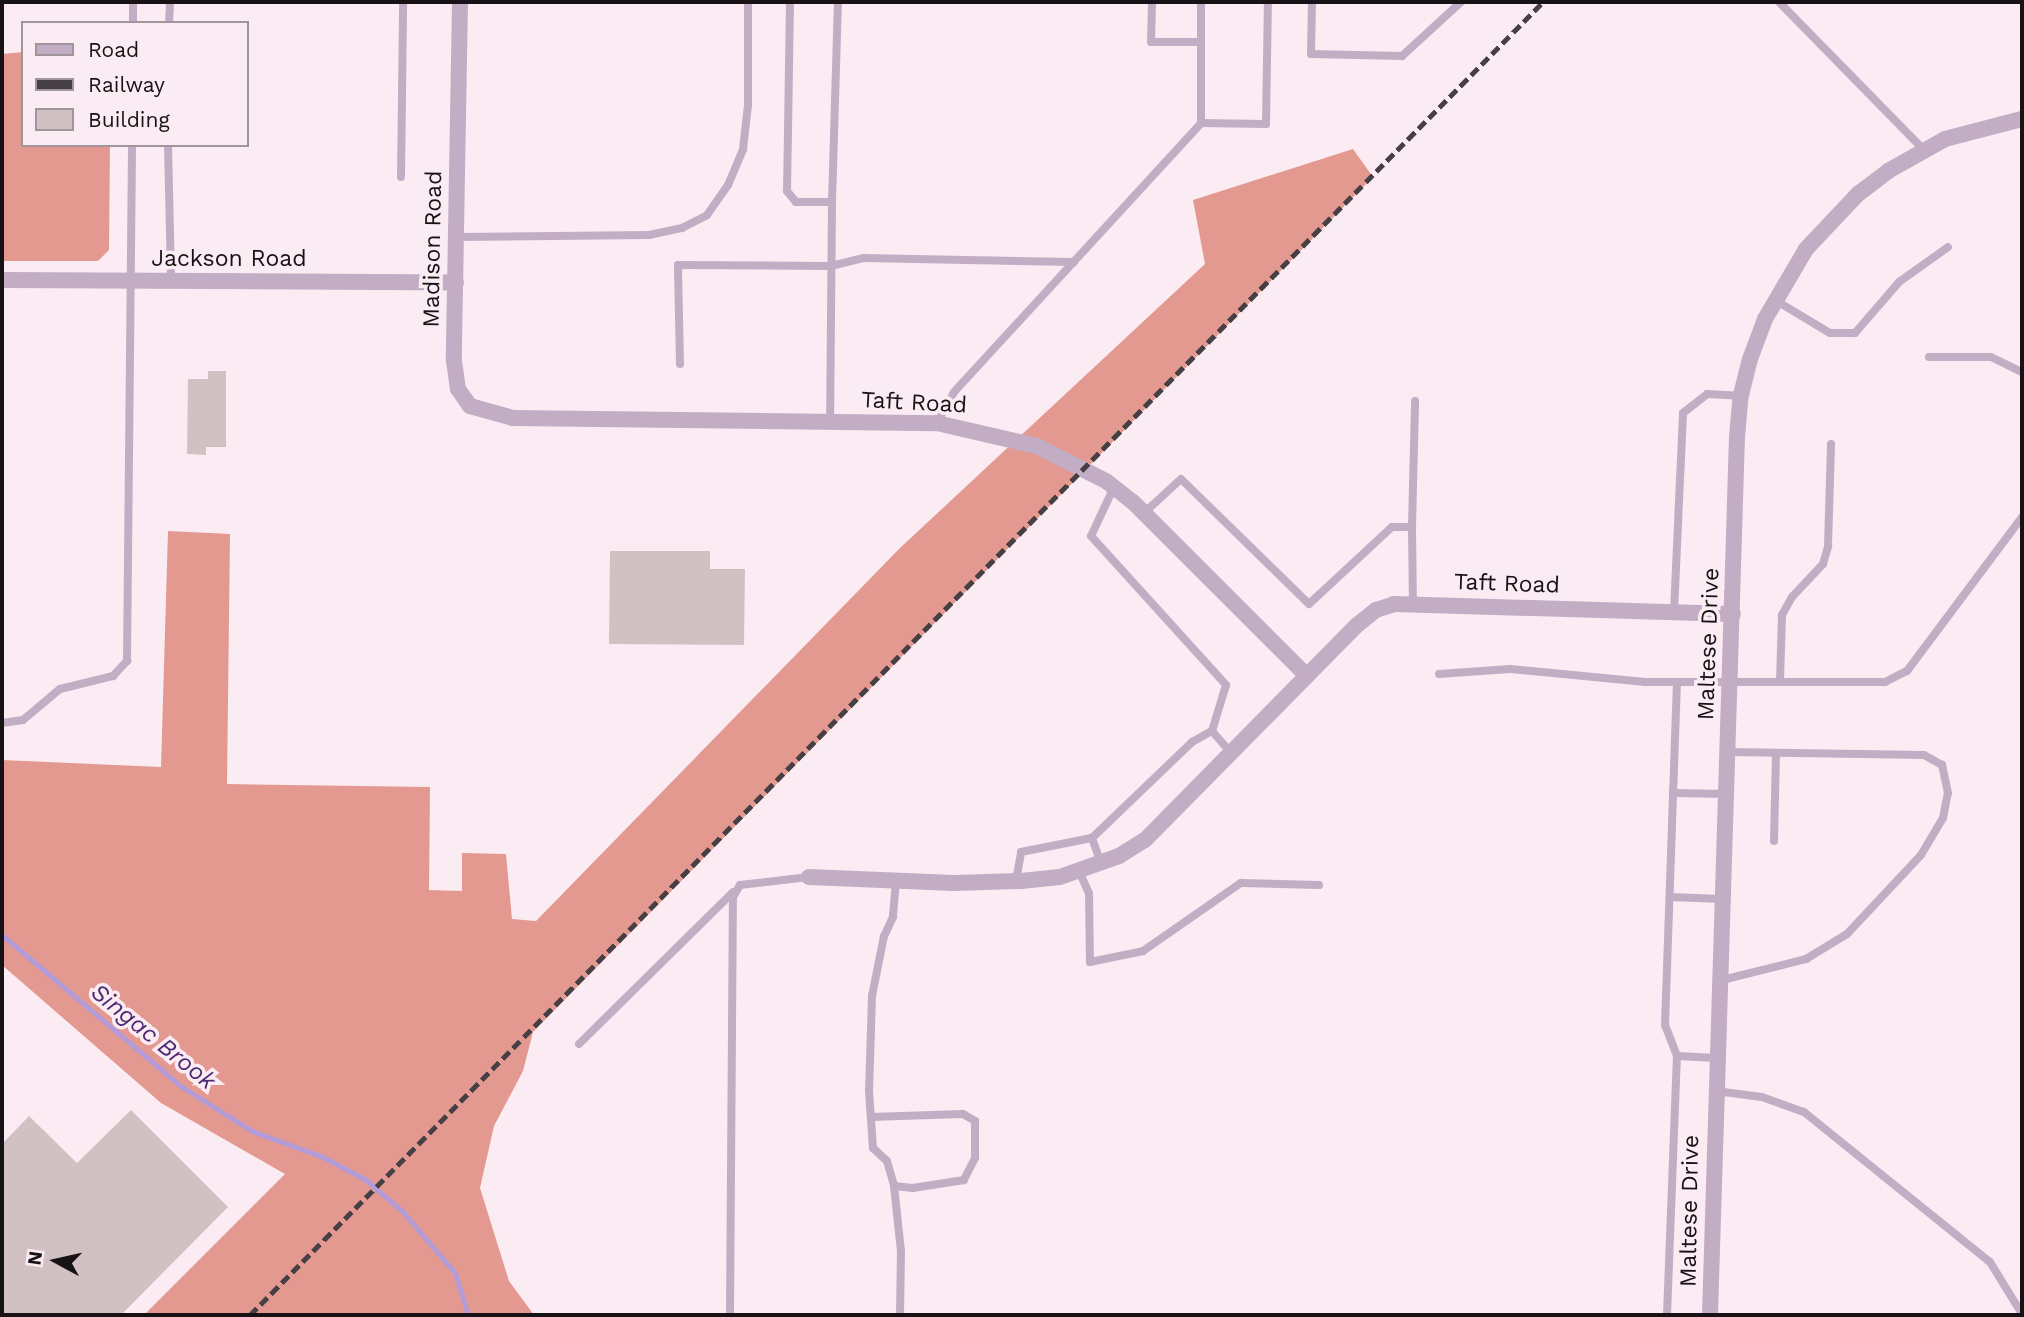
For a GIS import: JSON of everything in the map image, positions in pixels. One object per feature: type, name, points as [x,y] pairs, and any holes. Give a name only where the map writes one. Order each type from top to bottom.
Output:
[{"type":"street","name":"Madison Road","points":[[460,2],[456,282],[458,390],[470,406],[489,415],[555,418]]},
{"type":"street","name":"Maltese Drive","points":[[1710,1315],[1718,981],[1741,396],[1775,300],[1806,249],[1830,222],[1888,171],[1924,150],[1983,127],[2022,119]]},
{"type":"street","name":"Jackson Road","points":[[2,280],[456,282]]},
{"type":"street","name":"Taft Road","points":[[555,418],[937,423],[1037,446],[1114,487],[1144,513],[1307,676]]},
{"type":"street","name":"Taft Road","points":[[809,877],[896,881],[1016,881],[1079,872],[1101,864],[1145,840],[1376,610],[1413,604],[1733,614]]},
{"type":"lane","points":[[133,2],[133,21]]},
{"type":"lane","points":[[169,21],[170,2]]},
{"type":"lane","points":[[401,177],[403,2]]},
{"type":"lane","points":[[457,237],[649,235],[682,228],[707,215],[727,185],[743,149],[748,105],[748,2]]},
{"type":"lane","points":[[790,2],[786,191],[796,202],[832,202]]},
{"type":"lane","points":[[831,422],[832,202],[838,2]]},
{"type":"lane","points":[[1152,2],[1151,42],[1201,42]]},
{"type":"lane","points":[[937,423],[954,392],[1201,123],[1201,2]]},
{"type":"lane","points":[[1201,123],[1266,124],[1268,2]]},
{"type":"lane","points":[[1312,2],[1311,54],[1402,56],[1461,2]]},
{"type":"lane","points":[[1779,2],[1924,150]]},
{"type":"lane","points":[[2,723],[23,720],[60,689],[113,676],[127,661],[132,147]]},
{"type":"lane","points":[[168,147],[171,281]]},
{"type":"lane","points":[[1775,300],[1830,333],[1855,333],[1899,282],[1948,247]]},
{"type":"lane","points":[[680,364],[678,265],[831,266],[864,258],[1074,262]]},
{"type":"lane","points":[[1929,357],[1991,358],[2022,372]]},
{"type":"lane","points":[[1674,612],[1684,413],[1707,394],[1741,396]]},
{"type":"lane","points":[[1413,604],[1415,401]]},
{"type":"lane","points":[[1780,682],[1782,615],[1823,564],[1828,546],[1831,444]]},
{"type":"lane","points":[[1144,513],[1181,479],[1309,604],[1392,527],[1412,527]]},
{"type":"lane","points":[[1016,881],[1021,852],[1091,838],[1183,750],[1212,731],[1226,685],[1091,536],[1114,487]]},
{"type":"lane","points":[[1439,674],[1510,669],[1677,682],[1885,682],[1907,671],[2022,517]]},
{"type":"lane","points":[[1667,1315],[1677,1056],[1665,1025],[1677,682]]},
{"type":"lane","points":[[1212,731],[1232,754]]},
{"type":"lane","points":[[1718,981],[1806,959],[1847,934],[1921,855],[1943,818],[1948,793],[1942,765],[1924,755],[1728,752]]},
{"type":"lane","points":[[1774,841],[1776,753]]},
{"type":"lane","points":[[1674,793],[1727,794]]},
{"type":"lane","points":[[1091,838],[1101,864]]},
{"type":"lane","points":[[1079,872],[1089,893],[1090,962],[1143,951],[1241,883],[1320,885]]},
{"type":"lane","points":[[579,1044],[740,885],[809,877]]},
{"type":"lane","points":[[896,881],[893,917],[884,936],[872,996],[871,1117],[873,1148],[887,1161],[894,1186],[901,1251],[900,1315]]},
{"type":"lane","points":[[730,1315],[735,890]]},
{"type":"lane","points":[[1670,897],[1722,899]]},
{"type":"lane","points":[[1677,1056],[1717,1058]]},
{"type":"lane","points":[[1716,1091],[1762,1097],[1804,1112],[1990,1262],[2022,1314]]},
{"type":"lane","points":[[871,1117],[963,1114],[975,1121],[975,1158],[964,1180],[913,1188],[894,1186]]},
{"type":"shaded area","points":[[21,52],[21,147],[110,147],[109,250],[98,261],[2,261],[2,54]]},
{"type":"shaded area","points":[[1353,149],[1373,177],[533,1032],[523,1071],[494,1126],[480,1188],[509,1281],[534,1315],[144,1315],[285,1174],[161,1103],[2,965],[2,760],[161,767],[168,531],[230,534],[227,784],[430,787],[429,890],[462,891],[462,853],[506,854],[512,919],[536,921],[900,548],[1205,264],[1193,200]]},
{"type":"building","points":[[208,371],[226,371],[226,447],[206,447],[206,455],[187,454],[188,379],[208,379]]},
{"type":"building","points":[[610,551],[710,551],[710,569],[745,569],[744,645],[609,644]]},
{"type":"building","points":[[131,1110],[228,1207],[121,1315],[2,1315],[2,1144],[29,1116],[77,1163]]},
{"type":"waterway","name":"Singac Brook","points":[[2,935],[182,1087],[252,1131],[323,1157],[366,1180],[403,1212],[455,1273],[468,1315]]},
{"type":"railway","points":[[250,1315],[1543,2]]}]
